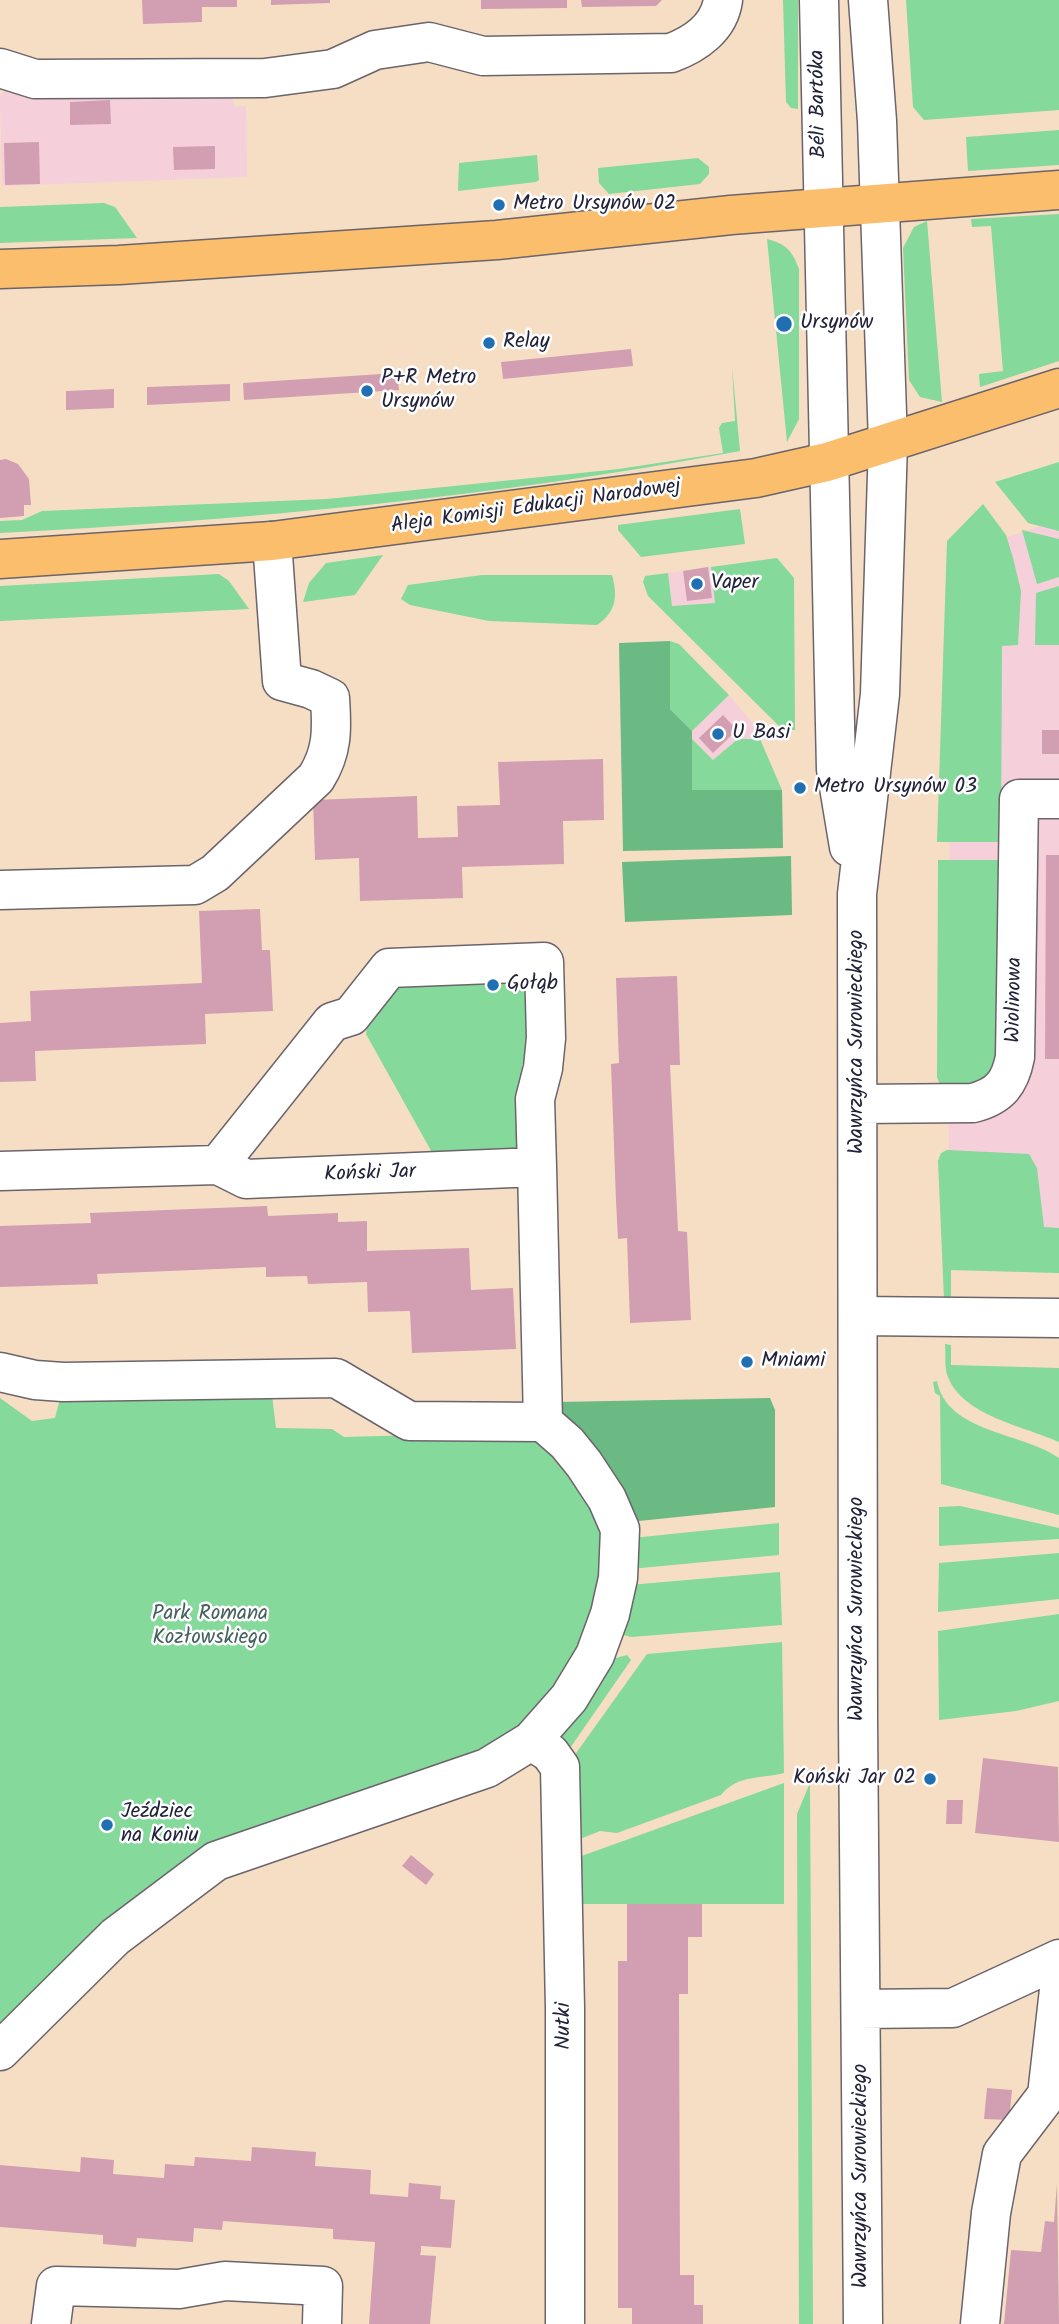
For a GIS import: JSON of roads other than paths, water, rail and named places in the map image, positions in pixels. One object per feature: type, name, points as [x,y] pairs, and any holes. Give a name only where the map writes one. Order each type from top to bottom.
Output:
[{"type":"main road","points":[[0,269],[119,265],[497,240],[822,208],[1059,190]]},
{"type":"main road","name":"Aleja Komisji Edukacji Narodowej","points":[[0,559],[272,541],[756,478],[827,462],[1059,388]]},
{"type":"street","points":[[0,68],[35,79],[265,78],[332,69],[375,50],[429,43],[484,56],[671,53],[694,44],[708,30],[723,0]]},
{"type":"street","name":"Béli Bartóka","points":[[819,0],[827,462]]},
{"type":"street","points":[[868,0],[880,204]]},
{"type":"street","name":"Wawrzyńca Surowieckiego","points":[[863,2324],[858,1720],[857,894],[880,694],[888,443],[880,204]]},
{"type":"street","name":"Wawrzyńca Surowieckiego","points":[[827,462],[836,769],[857,894]]},
{"type":"street","points":[[0,890],[195,885],[215,873],[316,778],[327,759],[332,734],[330,698],[311,688],[282,681],[272,541]]},
{"type":"street","name":"Wiolinowa","points":[[858,1104],[973,1103],[988,1099],[1001,1090],[1011,1077],[1015,1057],[1019,799],[1059,799]]},
{"type":"street","points":[[218,1165],[332,1022],[351,1016],[388,968],[544,962],[546,1038],[543,1068],[535,1099],[543,1422]]},
{"type":"street","name":"Koński Jar","points":[[0,1171],[218,1165],[246,1179],[537,1167]]},
{"type":"street","points":[[859,1316],[1059,1318]]},
{"type":"street","points":[[0,1371],[35,1380],[63,1382],[336,1378],[409,1420],[543,1422],[567,1443],[607,1499],[620,1529],[620,1554],[610,1614],[594,1655],[569,1698],[531,1741],[487,1768],[216,1861],[115,1937],[0,2051]]},
{"type":"street","name":"Nutki","points":[[531,1741],[550,1753],[560,1767],[566,2145],[565,2324]]},
{"type":"street","points":[[861,2009],[953,2008],[1059,1959]]},
{"type":"street","points":[[980,2324],[991,2213],[1002,2154],[1047,2095],[1059,1990]]},
{"type":"street","points":[[51,2324],[56,2286],[179,2289],[225,2281],[323,2286],[322,2324]]},
{"type":"place","name":"Metro Ursynów 02","points":[[499,205]]},
{"type":"place","name":"Ursynów","points":[[784,324]]},
{"type":"place","name":"Relay","points":[[489,343]]},
{"type":"place","name":"P+R Metro Ursynów","points":[[367,391]]},
{"type":"place","name":"Vaper","points":[[697,584]]},
{"type":"place","name":"U Basi","points":[[718,734]]},
{"type":"place","name":"Metro Ursynów 03","points":[[800,788]]},
{"type":"place","name":"Gołąb","points":[[493,985]]},
{"type":"place","name":"Mniami","points":[[747,1362]]},
{"type":"place","name":"Koński Jar 02","points":[[930,1779]]},
{"type":"place","name":"Jeździec na Koniu","points":[[107,1825]]},
{"type":"park label","name":"Park Romana Kozłowskiego","points":[[210,1627]]}]
